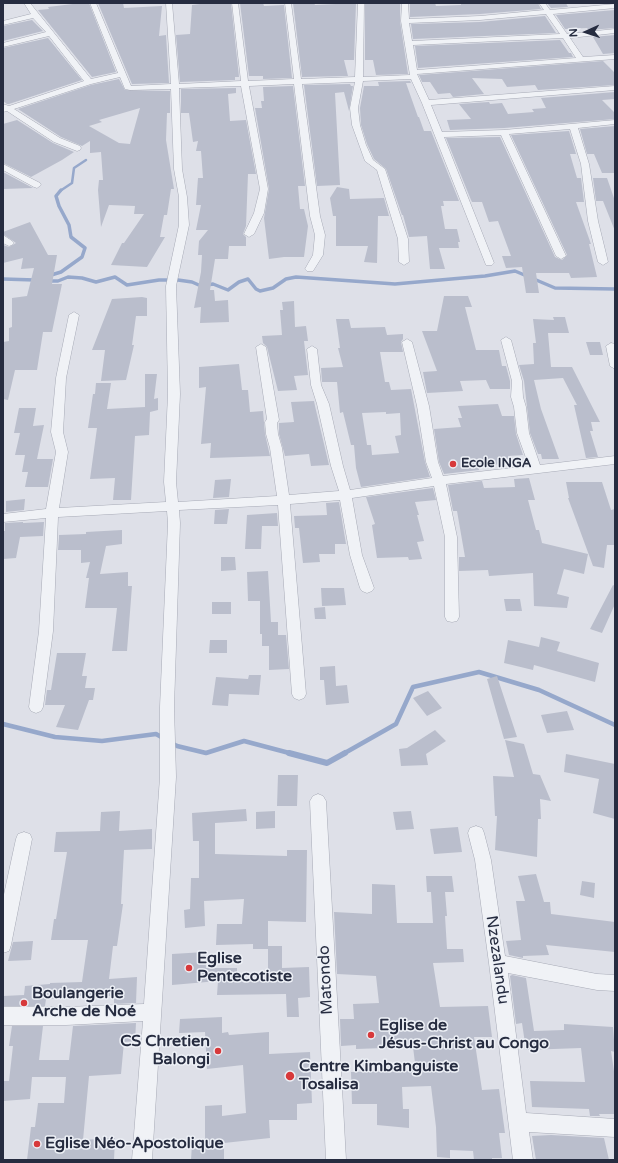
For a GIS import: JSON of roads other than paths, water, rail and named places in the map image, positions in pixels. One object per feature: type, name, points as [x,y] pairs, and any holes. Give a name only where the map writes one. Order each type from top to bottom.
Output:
[{"type":"street","points":[[27,3],[89,82]]},
{"type":"street","points":[[94,3],[129,88],[359,80],[615,56]]},
{"type":"street","points":[[142,1160],[168,777],[167,707],[174,523],[170,482],[174,394],[172,281],[184,226],[183,197],[178,169],[175,87],[169,3]]},
{"type":"street","points":[[235,3],[245,85],[264,189],[259,213],[249,234]]},
{"type":"street","points":[[288,3],[315,216],[320,235],[318,254],[310,270]]},
{"type":"street","points":[[361,3],[359,80],[354,108],[356,125],[362,145],[370,161],[381,169],[403,239],[404,262]]},
{"type":"street","points":[[405,3],[405,21],[414,74],[488,262]]},
{"type":"street","points":[[542,3],[581,59]]},
{"type":"street","points":[[405,21],[480,18],[615,6]]},
{"type":"street","points":[[3,23],[35,15]]},
{"type":"street","points":[[409,43],[566,36],[615,31]]},
{"type":"street","points":[[3,45],[51,34]]},
{"type":"street","points":[[5,108],[89,82],[123,74]]},
{"type":"street","points":[[426,103],[615,88]]},
{"type":"street","points":[[5,108],[57,140],[77,148]]},
{"type":"street","points":[[439,135],[504,132],[615,122]]},
{"type":"street","points":[[573,125],[585,164],[593,220],[603,262]]},
{"type":"street","points":[[504,132],[561,256]]},
{"type":"street","points":[[3,167],[37,185]]},
{"type":"street","points":[[3,176],[13,172]]},
{"type":"street","points":[[36,707],[46,631],[52,513],[62,452],[57,432],[61,378],[74,315]]},
{"type":"street","points":[[506,340],[517,381],[517,397],[520,407],[523,433],[536,470]]},
{"type":"street","points":[[408,342],[423,406],[432,462],[439,481],[451,537],[452,617]]},
{"type":"street","points":[[611,346],[615,366]]},
{"type":"street","points":[[261,347],[273,420],[271,422],[272,434],[276,448],[284,500],[299,694]]},
{"type":"street","points":[[312,349],[316,385],[323,404],[337,466],[346,495],[356,555],[367,588]]},
{"type":"street","points":[[3,518],[52,513],[284,500],[346,495],[439,481],[615,460]]},
{"type":"street","name":"Matondo","points":[[318,801],[336,1160]]},
{"type":"street","name":"Nzezalandu","points":[[476,833],[483,860],[498,963],[523,1160]]},
{"type":"street","points":[[3,945],[24,839]]},
{"type":"street","points":[[498,963],[597,982],[615,983]]},
{"type":"street","points":[[3,1016],[66,1016],[152,1012]]},
{"type":"street","points":[[518,1122],[615,1128]]},
{"type":"waterway","points":[[60,191],[72,183],[74,168],[86,160]]},
{"type":"waterway","points":[[48,276],[61,272],[82,257],[85,248],[71,237],[69,225],[59,206],[56,196],[60,191]]},
{"type":"waterway","points":[[47,281],[58,281],[68,277],[82,278],[96,282],[115,277],[127,285],[159,280],[178,280],[192,282],[201,286],[213,284],[228,290],[239,282],[248,279],[256,289],[260,291],[273,288],[286,279],[296,277],[395,284],[485,276],[515,271],[555,288],[615,289]]},
{"type":"waterway","points":[[3,279],[35,280]]},
{"type":"waterway","points":[[343,754],[396,724],[413,687],[479,672],[539,690],[615,725]]},
{"type":"waterway","points":[[3,724],[55,737],[102,741],[156,734],[165,739]]},
{"type":"waterway","points":[[171,743],[177,746],[206,753],[244,741],[293,754]]},
{"type":"waterway","points":[[289,753],[327,763],[345,753]]},
{"type":"place","name":"Ecole INGA","points":[[453,464]]},
{"type":"place","name":"Eglise Pentecotiste","points":[[189,968]]},
{"type":"place","name":"Boulangerie Arche de Noé","points":[[24,1003]]},
{"type":"place","name":"Eglise de Jésus-Christ au Congo","points":[[371,1035]]},
{"type":"place","name":"CS Chretien Balongi","points":[[218,1051]]},
{"type":"place","name":"Centre Kimbanguiste Tosalisa","points":[[290,1076]]},
{"type":"place","name":"Eglise Néo-Apostolique","points":[[37,1144]]}]
